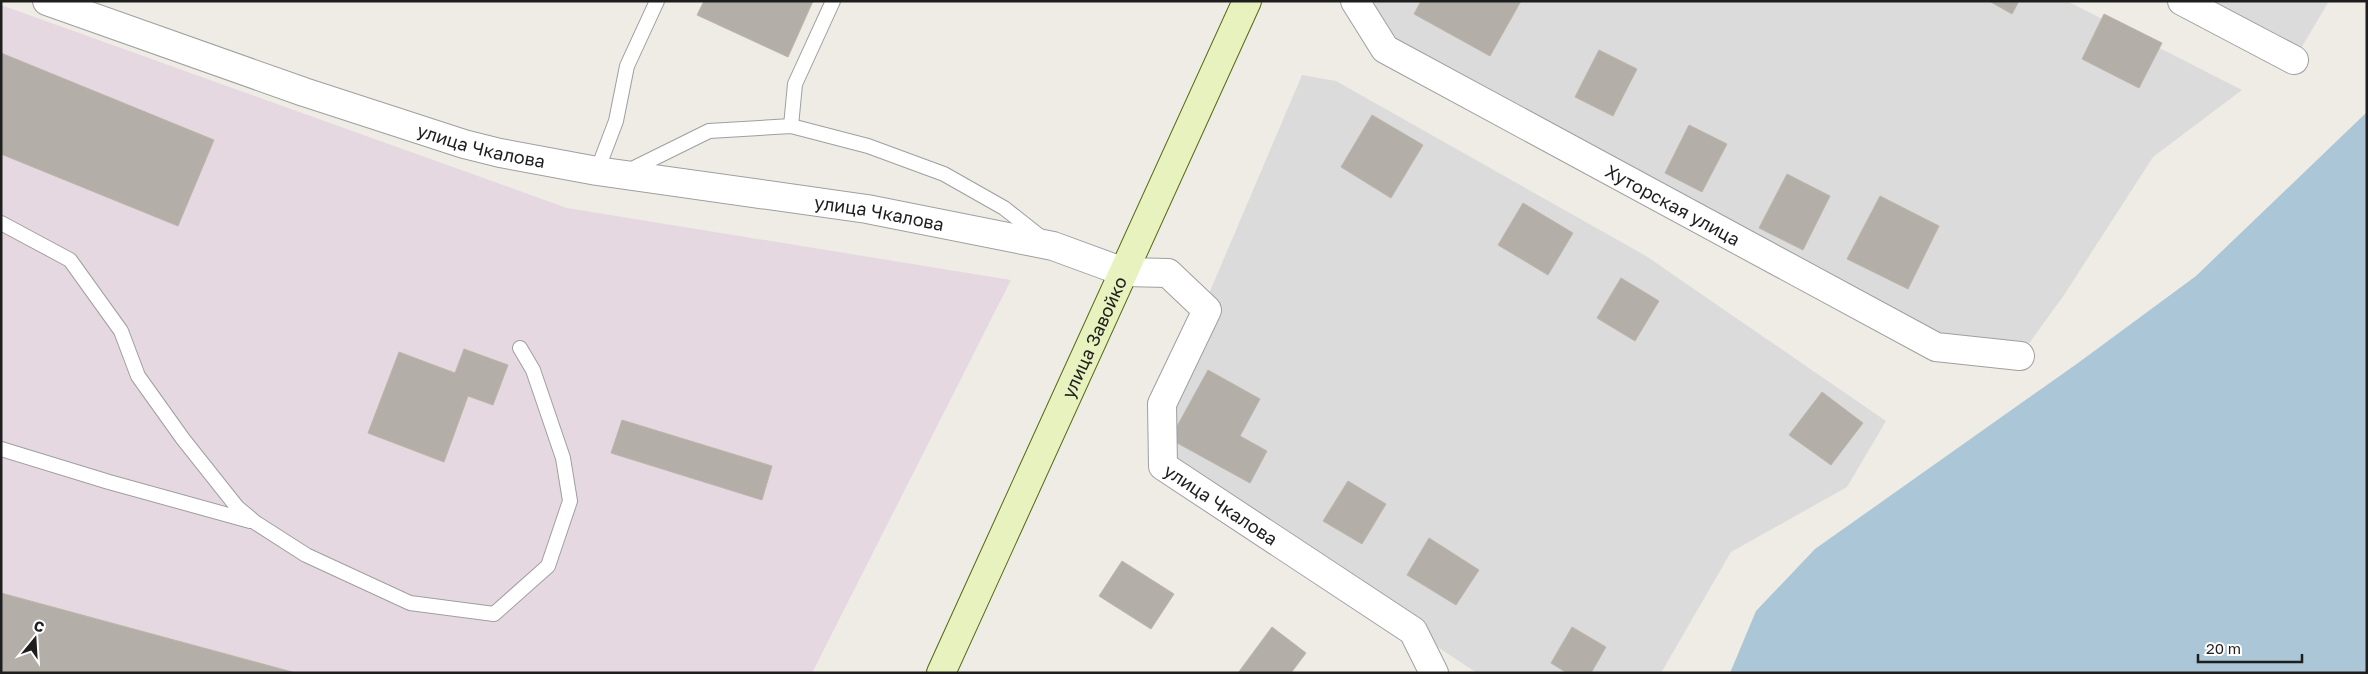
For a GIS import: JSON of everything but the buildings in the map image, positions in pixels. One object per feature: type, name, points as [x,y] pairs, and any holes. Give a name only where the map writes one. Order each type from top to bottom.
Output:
[{"type":"main road","name":"улица Завойко","points":[[941,673],[1247,1]]},
{"type":"street","name":"улица Чкалова","points":[[47,1],[304,92],[464,144],[500,153],[610,173],[867,209],[1053,246],[1124,272],[1168,274],[1207,310],[1162,404],[1163,466],[1413,631],[1434,673]]},
{"type":"street","name":"Хуторская улица","points":[[1355,1],[1385,49],[1936,347],[2020,356]]},
{"type":"street","points":[[2182,1],[2294,60]]},
{"type":"lane","points":[[656,1],[627,66],[616,121],[610,173],[709,131],[791,126],[868,146],[944,174],[1004,208],[1053,246]]},
{"type":"lane","points":[[791,126],[795,84],[833,1]]},
{"type":"lane","points":[[1,223],[70,260],[121,331],[138,376],[183,439],[237,506],[256,523],[306,555],[410,604],[494,614],[548,566],[570,501],[563,458],[533,370],[520,348]]},
{"type":"lane","points":[[1,449],[109,482],[256,523]]},
{"type":"shaded area","points":[[1359,1],[2067,1],[2242,90],[2153,157],[2064,295],[2020,356],[1936,347],[1385,49]]},
{"type":"shaded area","points":[[2182,1],[2329,1],[2294,60]]},
{"type":"shaded area","points":[[1,5],[567,208],[1011,280],[812,673],[1,673]]},
{"type":"shaded area","points":[[1302,75],[1336,81],[1646,256],[1886,421],[1847,487],[1731,552],[1661,673],[1477,673],[1163,466],[1162,404]]},
{"type":"water","points":[[2367,112],[2367,673],[1730,673],[1756,611],[1815,549],[2078,363],[2196,276]]}]
